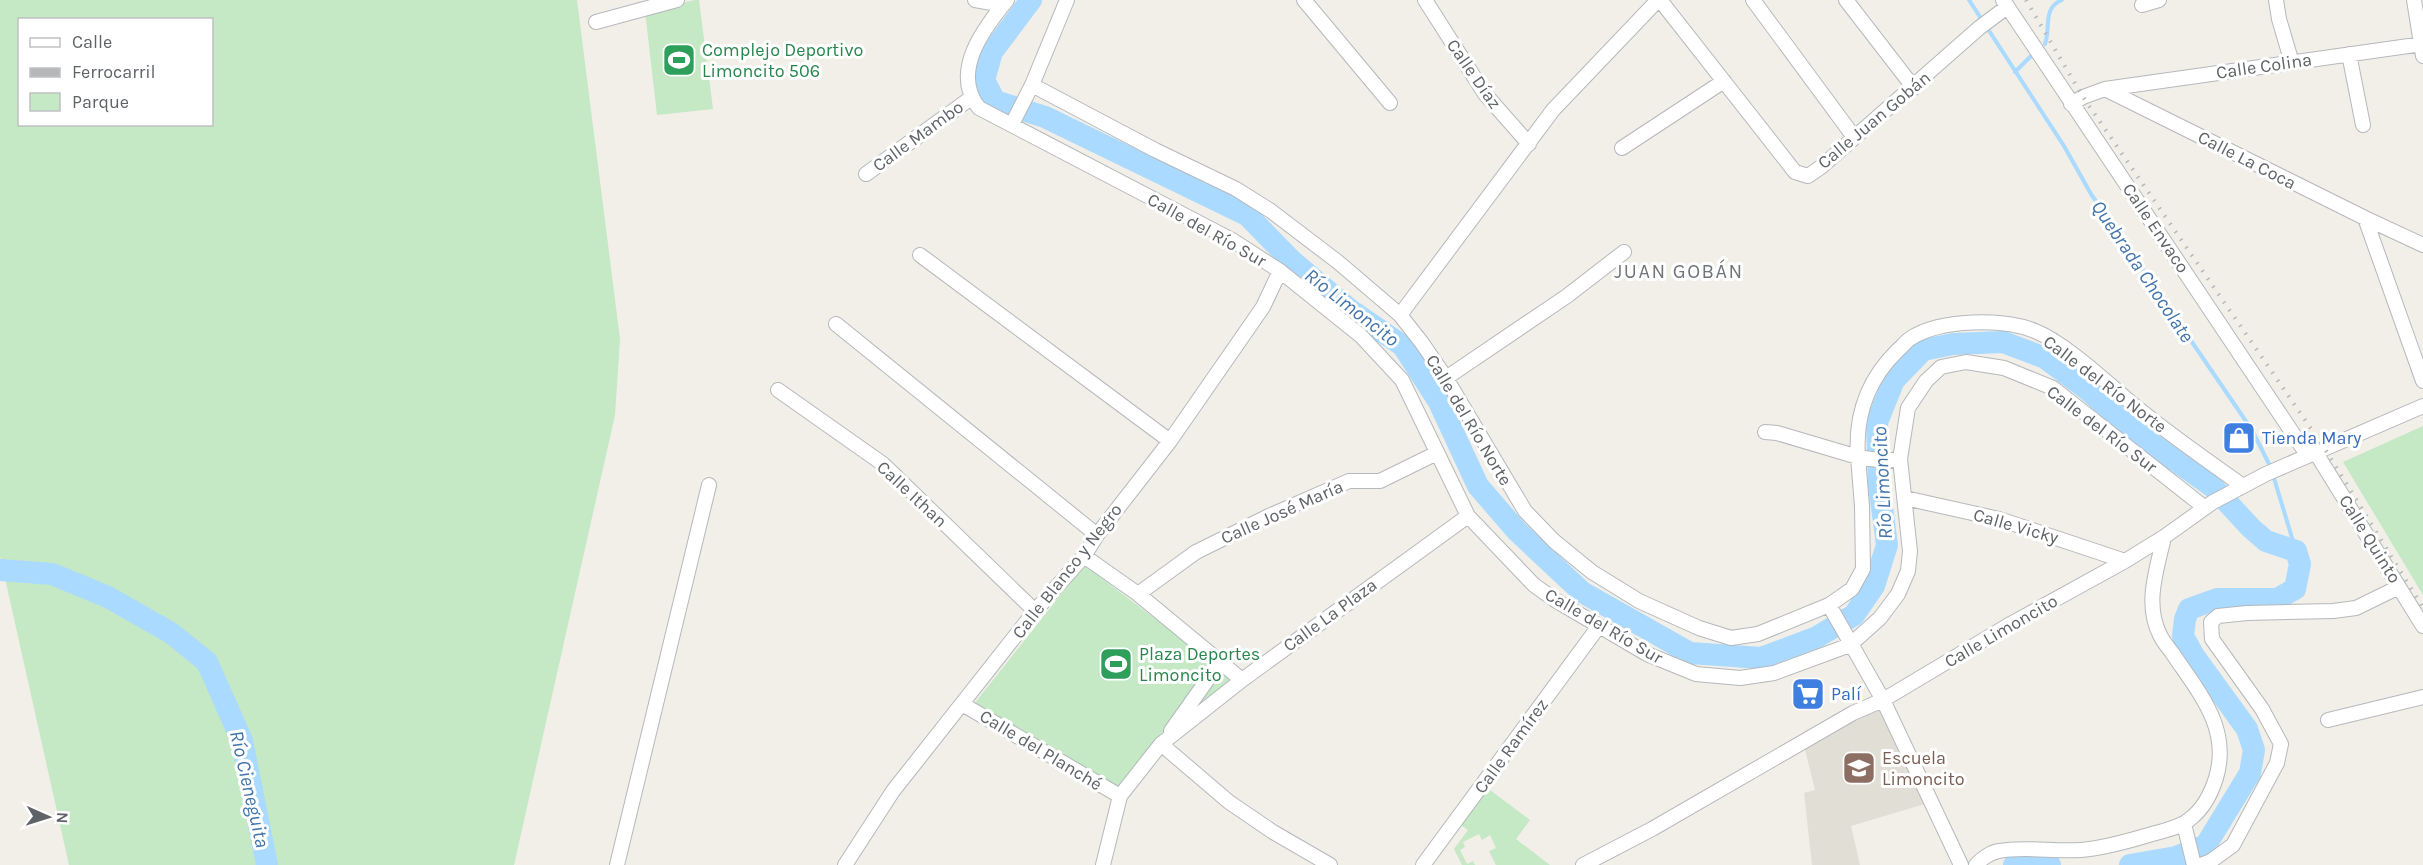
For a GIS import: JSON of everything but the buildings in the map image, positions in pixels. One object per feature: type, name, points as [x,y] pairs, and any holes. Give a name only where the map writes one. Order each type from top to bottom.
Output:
[{"type":"street","points":[[596,22],[677,0]]},
{"type":"street","points":[[975,0],[1005,2]]},
{"type":"street","points":[[1012,124],[1032,85],[1067,0]]},
{"type":"street","points":[[1304,0],[1390,103]]},
{"type":"street","name":"Calle Díaz","points":[[1425,0],[1485,94],[1530,144]]},
{"type":"street","name":"Calle Juan Gobán","points":[[1400,315],[1530,144],[1553,110],[1659,0],[1795,172],[1808,176],[1914,88],[2005,4]]},
{"type":"street","points":[[1754,0],[1854,137]]},
{"type":"street","points":[[1846,0],[1914,88]]},
{"type":"street","points":[[2142,5],[2159,0]]},
{"type":"street","points":[[2277,0],[2279,19],[2292,63]]},
{"type":"street","points":[[2414,0],[2422,48]]},
{"type":"street","points":[[971,98],[968,67],[978,40],[990,20],[1005,2]]},
{"type":"street","name":"Calle Envaco","points":[[2005,4],[2071,104],[2312,454]]},
{"type":"street","name":"Calle Colina","points":[[2105,89],[2349,54],[2422,48]]},
{"type":"street","points":[[2349,54],[2363,125]]},
{"type":"street","points":[[1622,148],[1724,81]]},
{"type":"street","name":"Calle del Río Norte","points":[[1032,85],[1155,150],[1236,189],[1271,211],[1338,262],[1400,315],[1446,378],[1525,511],[1554,541],[1592,572],[1639,601],[1699,628],[1731,638],[1758,634],[1830,607],[1852,589],[1863,569],[1863,458],[1856,433],[1870,386],[1884,364],[1911,338],[1943,326],[2004,322],[2036,332],[2072,354],[2239,488]]},
{"type":"street","points":[[2071,104],[2105,89]]},
{"type":"street","name":"Calle La Coca","points":[[2105,89],[2423,245]]},
{"type":"street","name":"Calle del Río Sur","points":[[971,98],[979,108],[1233,240],[1280,271],[1361,336],[1402,380],[1468,516],[1534,585],[1647,654],[1696,674],[1718,678],[1740,678],[1774,673],[1847,639],[1880,618],[1898,594],[1908,571],[1910,551],[1900,459],[1908,408],[1926,381],[1941,367],[1966,362],[1994,367],[2053,388],[2208,505]]},
{"type":"street","name":"Calle Mambo","points":[[866,174],[971,98]]},
{"type":"street","points":[[2365,218],[2423,381]]},
{"type":"street","points":[[1446,378],[1567,296],[1624,252]]},
{"type":"street","points":[[920,255],[1170,441]]},
{"type":"street","name":"Calle Blanco y Negro","points":[[845,865],[893,791],[1035,611],[1084,556],[1097,535],[1170,441],[1263,307],[1280,271]]},
{"type":"street","points":[[836,324],[1097,535]]},
{"type":"street","name":"Calle Ithan","points":[[778,390],[884,464],[1035,611]]},
{"type":"street","name":"Calle Limoncito","points":[[1583,865],[1652,829],[1853,713],[1883,700],[2007,626],[2126,561],[2208,505],[2239,488],[2423,406]]},
{"type":"street","points":[[1765,432],[1777,433],[1863,458],[1884,461],[1900,459]]},
{"type":"street","name":"Calle José María","points":[[1138,594],[1196,552],[1269,516],[1349,481],[1380,481],[1437,453]]},
{"type":"street","name":"Calle Quinto","points":[[2312,454],[2423,626]]},
{"type":"street","points":[[617,865],[709,485]]},
{"type":"street","name":"Calle Vicky","points":[[1905,498],[1999,519],[2126,561]]},
{"type":"street","name":"Calle La Plaza","points":[[1103,865],[1120,796],[1161,744],[1242,680],[1468,516]]},
{"type":"street","points":[[1976,865],[1998,851],[2080,850],[2109,846],[2184,824],[2200,811],[2214,787],[2220,765],[2221,743],[2217,726],[2205,701],[2160,635],[2154,616],[2153,584],[2164,537]]},
{"type":"street","points":[[1084,556],[1138,594],[1242,680]]},
{"type":"street","points":[[2201,865],[2211,861],[2233,845],[2277,763],[2281,744],[2262,709],[2212,639],[2211,622],[2218,616],[2356,608],[2399,587]]},
{"type":"street","points":[[1830,607],[1883,700],[1961,865]]},
{"type":"street","name":"Calle Ramírez","points":[[1423,865],[1599,626]]},
{"type":"street","points":[[1220,662],[1161,744],[1229,802],[1273,832],[1330,865]]},
{"type":"street","points":[[2328,720],[2423,697]]},
{"type":"street","name":"Calle del Planché","points":[[962,704],[1120,796]]},
{"type":"street","points":[[2184,824],[2194,865]]},
{"type":"shaded area","name":"Escuela Limoncito","points":[[1881,708],[1925,804],[1851,826],[1860,865],[1812,865],[1804,793],[1815,790],[1804,746]]},
{"type":"green space","points":[[0,0],[577,0],[620,339],[615,415],[514,865],[69,865],[0,556]]},
{"type":"green space","name":"Complejo Deportivo Limoncito 506","points":[[699,0],[713,109],[657,115],[645,11]]},
{"type":"green space","points":[[2423,426],[2423,595],[2343,462]]},
{"type":"green space","points":[[1084,565],[1214,663],[1120,789],[974,704]]},
{"type":"green space","points":[[1220,668],[1235,680],[1177,729]]},
{"type":"green space","points":[[1486,787],[1530,820],[1516,839],[1550,865],[1496,865],[1489,851],[1496,848],[1490,835],[1482,840],[1479,834],[1463,842],[1465,847],[1460,850],[1467,864],[1473,861],[1475,865],[1462,865],[1454,849],[1468,830],[1458,823]]},
{"type":"waterway","name":"Río Limoncito","points":[[1031,0],[992,52],[984,80],[995,101],[1045,117],[1247,215],[1292,261],[1349,309],[1403,346],[1439,402],[1478,486],[1517,531],[1582,592],[1690,653],[1761,658],[1817,637],[1854,615],[1874,586],[1887,545],[1879,485],[1877,422],[1894,380],[1923,350],[1953,344],[2003,342],[2045,358],[2088,390],[2134,431],[2213,487],[2266,541],[2296,551],[2300,564],[2295,589],[2277,599],[2217,599],[2189,609],[2183,636],[2194,656],[2247,729],[2254,750],[2250,773],[2206,845],[2176,857],[2130,865]]},
{"type":"waterway","name":"Quebrada Chocolate","points":[[1969,0],[2064,146],[2091,194],[2252,430],[2271,468]]},
{"type":"waterway","points":[[2045,44],[2049,13],[2062,0]]},
{"type":"waterway","points":[[2015,72],[2031,56]]},
{"type":"waterway","name":"Quebrada Chocolate","points":[[2273,475],[2296,551]]},
{"type":"waterway","name":"Río Cieneguita","points":[[0,570],[52,574],[108,597],[171,633],[207,662],[242,741],[267,865]]},
{"type":"waterway","name":"Río Limoncito","points":[[2014,865],[2050,865]]},
{"type":"railway","points":[[2026,0],[2083,97],[2325,449],[2423,608]]},
{"type":"place","name":"Complejo Deportivo Limoncito 506","points":[[679,60]]},
{"type":"place","name":"Tienda Mary","points":[[2239,438]]},
{"type":"place","name":"Plaza Deportes Limoncito","points":[[1116,664]]},
{"type":"place","name":"Palí","points":[[1808,694]]},
{"type":"place","name":"Escuela Limoncito","points":[[1859,768]]},
{"type":"district","name":"JUAN GOBÁN","points":[[1679,271]]}]
